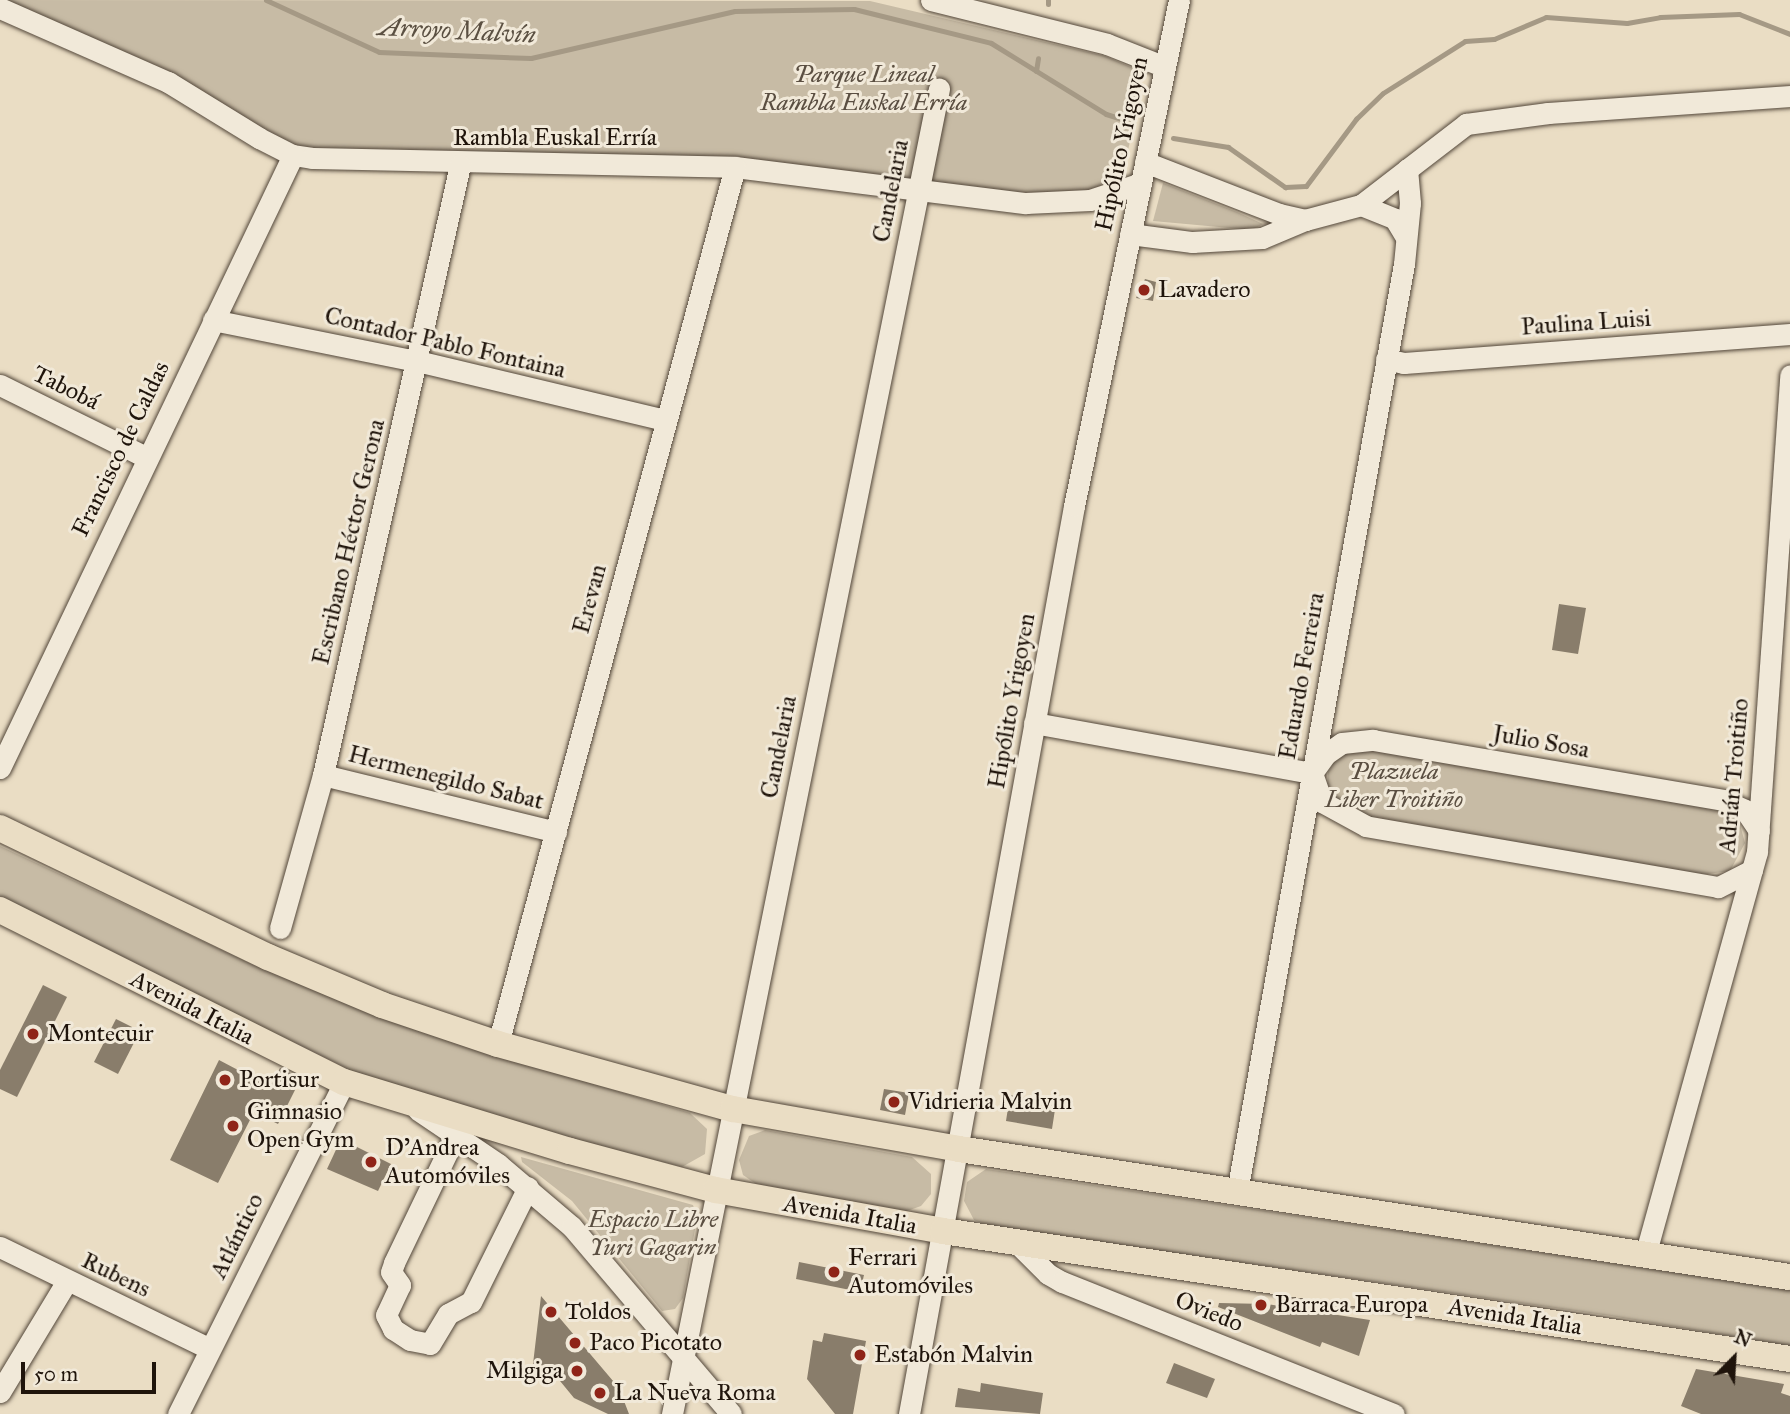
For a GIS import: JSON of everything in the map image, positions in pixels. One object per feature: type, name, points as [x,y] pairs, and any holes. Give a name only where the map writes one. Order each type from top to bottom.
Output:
[{"type":"main road","points":[[0,828],[268,957],[382,1005],[498,1044],[733,1109],[959,1149],[1646,1252],[1790,1277]]},
{"type":"main road","name":"Avenida Italia","points":[[0,910],[344,1082],[716,1190],[943,1231],[1790,1359]]},
{"type":"street","points":[[931,0],[1107,44],[1165,67]]},
{"type":"street","name":"Hipólito Yrigoyen","points":[[909,1414],[1034,723],[1179,0]]},
{"type":"street","name":"Rambla Euskal Erría","points":[[1,11],[168,82],[293,155],[460,165],[735,167],[918,191],[1069,203],[1141,183]]},
{"type":"street","name":"Candelaria","points":[[672,1414],[939,89]]},
{"type":"street","points":[[1130,234],[1192,242],[1262,238],[1305,220],[1361,205],[1465,124],[1496,118],[1790,96]]},
{"type":"street","name":"Francisco de Caldas","points":[[0,768],[146,457],[293,155]]},
{"type":"street","points":[[1145,162],[1279,214],[1305,220]]},
{"type":"street","name":"Escribano Héctor Gerona","points":[[280,928],[323,775],[460,165]]},
{"type":"street","name":"Erevan","points":[[498,1044],[664,419],[735,167]]},
{"type":"street","name":"Eduardo Ferreira","points":[[1237,1192],[1386,359],[1406,237],[1408,169]]},
{"type":"street","points":[[1361,205],[1395,219],[1406,237]]},
{"type":"street","name":"Contador Pablo Fontaina","points":[[213,320],[418,361],[664,419]]},
{"type":"street","name":"Paulina Luisi","points":[[1386,359],[1404,363],[1790,334]]},
{"type":"street","name":"Adrián Troitiño","points":[[1646,1252],[1752,870],[1759,831],[1790,375]]},
{"type":"street","name":"Tabobá","points":[[0,385],[146,457]]},
{"type":"street","points":[[1034,723],[1312,773],[1322,802],[1366,826],[1718,887],[1752,870]]},
{"type":"street","name":"Julio Sosa","points":[[1312,773],[1326,754],[1342,743],[1373,740],[1723,800],[1745,810],[1759,831]]},
{"type":"street","name":"Hermenegildo Sabat","points":[[323,775],[556,832]]},
{"type":"street","name":"Atlántico","points":[[178,1414],[344,1082]]},
{"type":"street","points":[[403,1101],[528,1187],[599,1254],[731,1414]]},
{"type":"street","points":[[456,1135],[391,1272],[400,1285],[386,1315],[393,1329],[410,1340],[430,1344],[448,1314],[471,1302],[528,1187]]},
{"type":"street","name":"Oviedo","points":[[1016,1241],[1048,1274],[1062,1282],[1394,1414]]},
{"type":"street","name":"Rubens","points":[[0,1247],[210,1349]]},
{"type":"street","points":[[0,1392],[67,1281]]},
{"type":"green space","name":"Parque Lineal Rambla Euskal Erría","points":[[1,0],[870,1],[1105,56],[1133,68],[1141,96],[1121,179],[1079,193],[999,192],[310,149],[282,142],[157,67]]},
{"type":"green space","points":[[1163,183],[1263,224],[1252,230],[1153,221]]},
{"type":"green space","name":"Plazuela Liber Troitiño","points":[[1354,744],[1708,805],[1739,821],[1745,843],[1730,871],[1700,875],[1346,813],[1327,792],[1328,772],[1339,753]]},
{"type":"green space","points":[[0,846],[258,967],[418,1031],[690,1113],[707,1129],[705,1154],[682,1167],[543,1131],[349,1070],[0,896]]},
{"type":"green space","points":[[765,1130],[912,1157],[931,1174],[931,1194],[921,1206],[904,1212],[759,1186],[743,1175],[739,1160],[749,1136]]},
{"type":"green space","name":"Espacio Libre Yuri Gagarin","points":[[521,1157],[693,1205],[697,1218],[683,1298],[675,1309],[662,1311],[572,1201],[522,1162]]},
{"type":"green space","points":[[986,1169],[1790,1290],[1790,1346],[1611,1316],[989,1226],[974,1220],[964,1201],[967,1182]]},
{"type":"building","points":[[1145,279],[1156,282],[1153,301],[1136,298]]},
{"type":"building","points":[[1559,604],[1586,608],[1578,654],[1552,650]]},
{"type":"building","name":"Montecuir","points":[[43,985],[67,997],[17,1097],[0,1089],[0,1070]]},
{"type":"building","points":[[116,1019],[140,1031],[118,1074],[94,1062]]},
{"type":"building","points":[[219,1060],[270,1087],[280,1068],[301,1078],[278,1124],[254,1112],[218,1183],[170,1160]]},
{"type":"building","name":"Vidrieria Malvin","points":[[884,1089],[909,1093],[905,1115],[880,1110]]},
{"type":"building","points":[[1010,1095],[1056,1103],[1052,1129],[1006,1121]]},
{"type":"building","points":[[341,1139],[391,1164],[378,1191],[327,1169]]},
{"type":"building","points":[[799,1262],[864,1275],[860,1292],[796,1279]]},
{"type":"building","points":[[541,1296],[619,1388],[629,1414],[608,1414],[574,1398],[551,1370],[544,1376],[533,1364]]},
{"type":"building","points":[[1219,1303],[1266,1304],[1370,1320],[1359,1356],[1322,1342],[1320,1347],[1218,1307]]},
{"type":"building","points":[[824,1333],[866,1341],[853,1414],[835,1414],[807,1379],[813,1340],[822,1342]]},
{"type":"building","points":[[1174,1363],[1215,1379],[1207,1398],[1166,1383]]},
{"type":"building","points":[[1696,1369],[1784,1384],[1781,1393],[1790,1396],[1790,1414],[1701,1414],[1681,1406]]},
{"type":"building","points":[[981,1383],[1043,1393],[1040,1414],[955,1407],[958,1388],[980,1392]]},
{"type":"waterway","name":"Arroyo Malvín","points":[[266,0],[379,52],[531,58],[735,11],[854,9],[991,43],[1106,114],[1130,122]]},
{"type":"waterway","name":"Arroyo Malvín","points":[[1173,138],[1228,147],[1285,187],[1306,186],[1356,119],[1383,93],[1465,41],[1494,39],[1546,17],[1627,23],[1660,17],[1739,14],[1790,34]]},
{"type":"waterway","points":[[1036,71],[1038,58]]},
{"type":"place","name":"Lavadero","points":[[1144,290]]},
{"type":"place","name":"Montecuir","points":[[33,1034]]},
{"type":"place","name":"Portisur","points":[[225,1080]]},
{"type":"place","name":"Vidrieria Malvin","points":[[894,1102]]},
{"type":"place","name":"Gimnasio Open Gym","points":[[233,1126]]},
{"type":"place","name":"D'Andrea Automóviles","points":[[371,1162]]},
{"type":"place","name":"Ferrari Automóviles","points":[[834,1272]]},
{"type":"place","name":"Barraca Europa","points":[[1261,1305]]},
{"type":"place","name":"Toldos","points":[[551,1312]]},
{"type":"place","name":"Paco Picotato","points":[[575,1343]]},
{"type":"place","name":"Estabón Malvin","points":[[860,1355]]},
{"type":"place","name":"Milgiga","points":[[577,1371]]},
{"type":"place","name":"La Nueva Roma","points":[[600,1393]]}]
